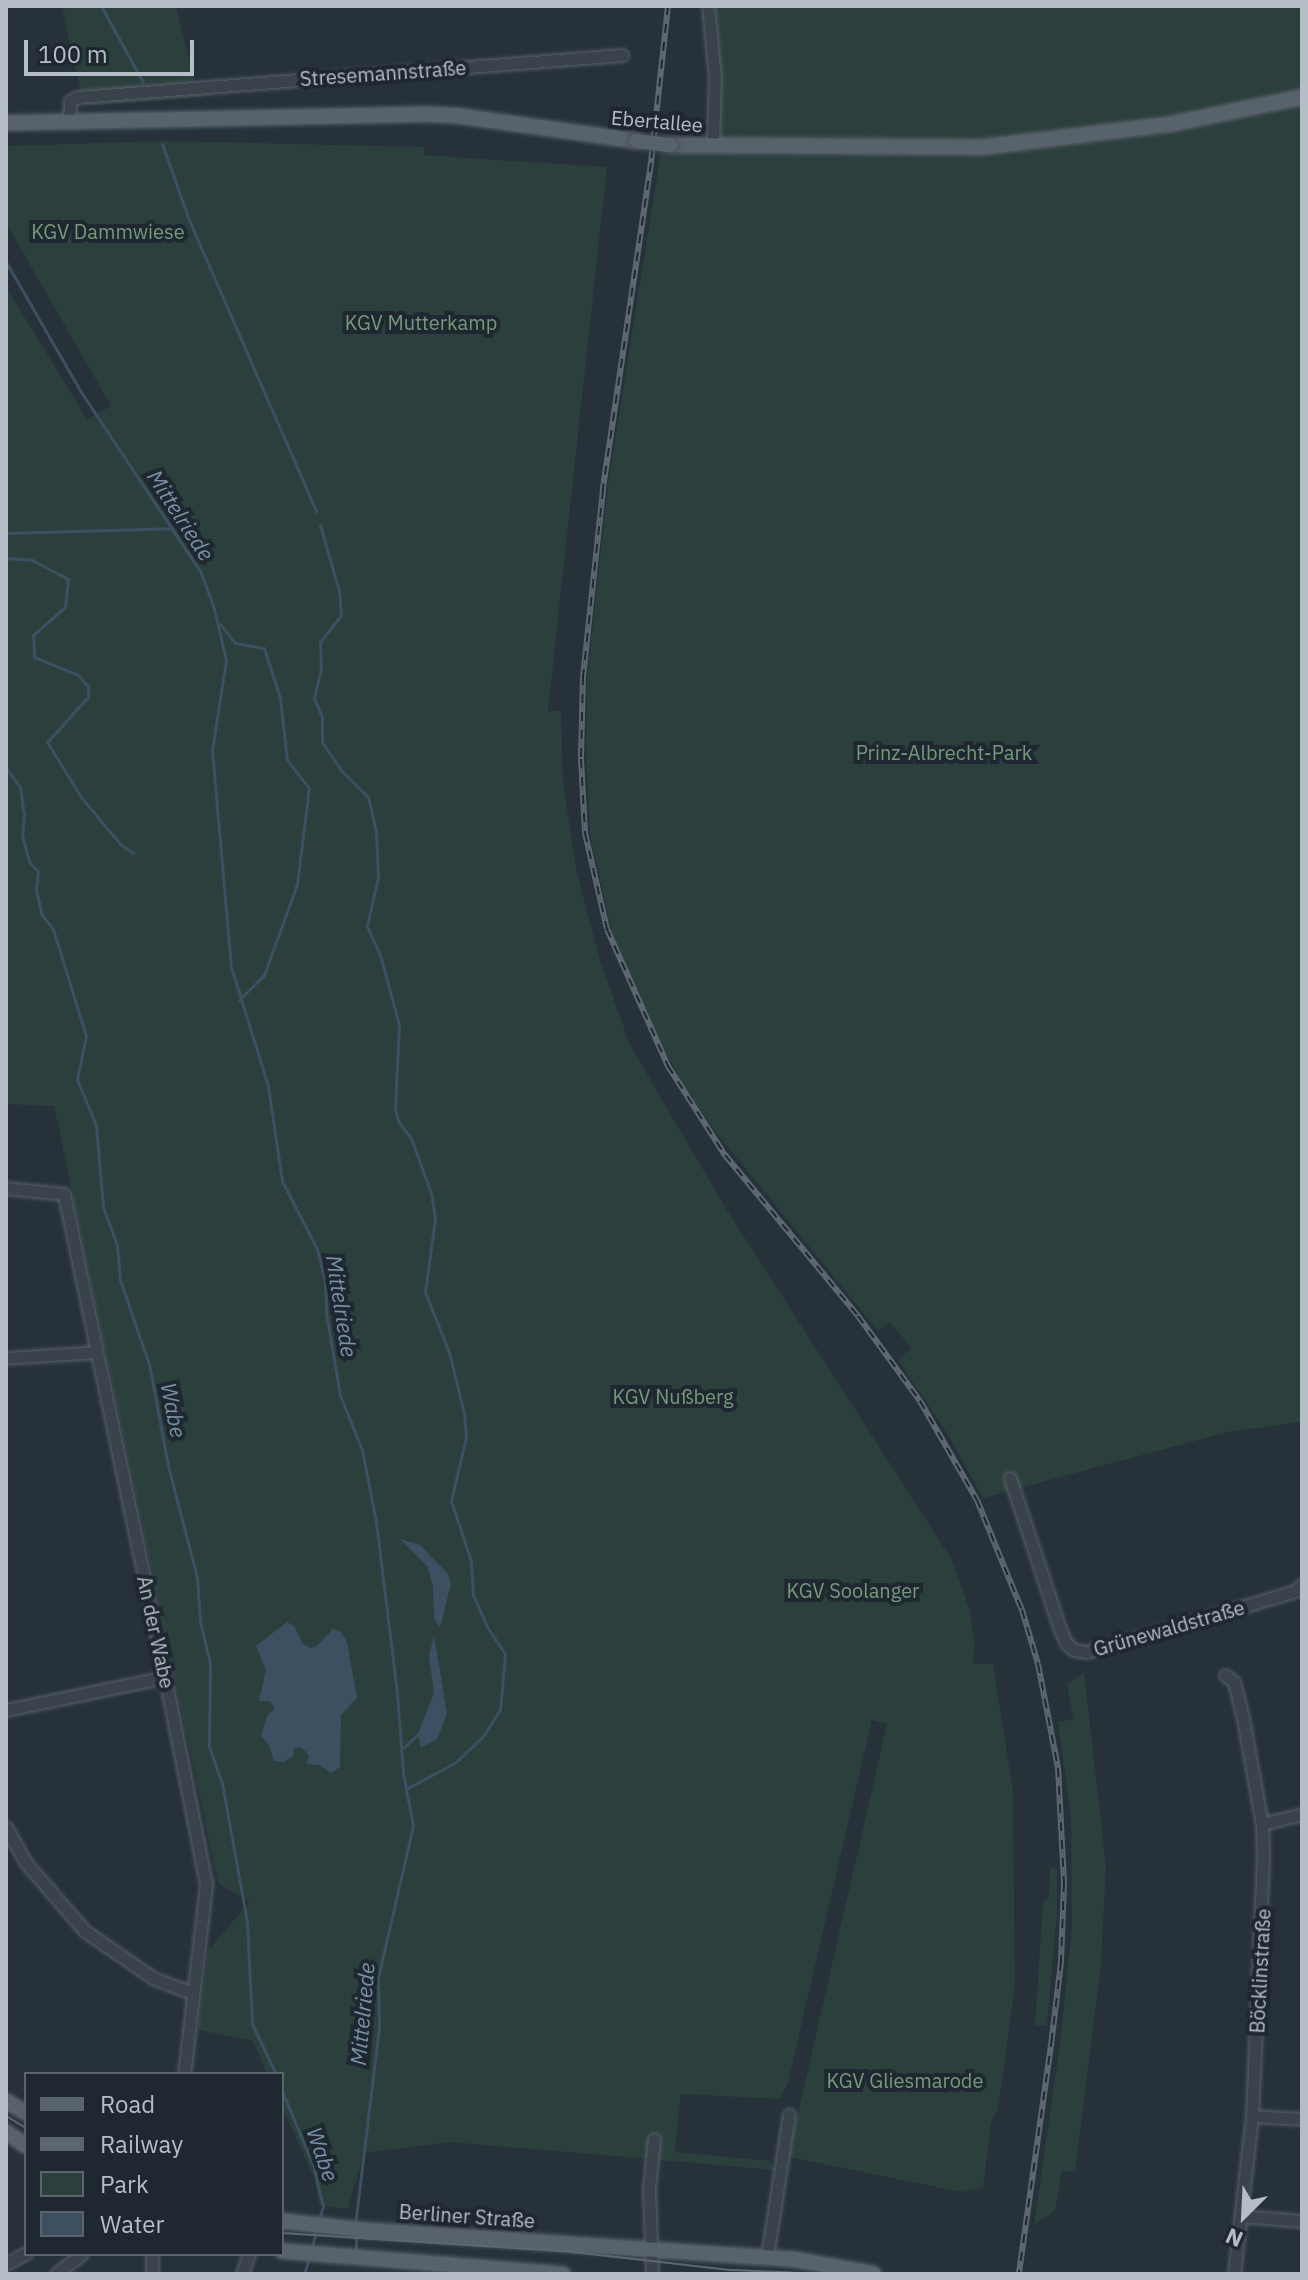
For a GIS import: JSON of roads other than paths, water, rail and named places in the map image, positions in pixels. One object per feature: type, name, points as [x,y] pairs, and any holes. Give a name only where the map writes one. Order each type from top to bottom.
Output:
[{"type":"main road","name":"Ebertallee","points":[[6,123],[424,114],[671,145],[984,147],[1171,124],[1302,97]]},
{"type":"main road","points":[[6,2101],[24,2112]]},
{"type":"main road","points":[[6,2132],[24,2145]]},
{"type":"main road","name":"Berliner Straße","points":[[284,2221],[363,2230],[767,2257],[820,2262],[874,2274]]},
{"type":"main road","points":[[284,2251],[563,2274]]},
{"type":"street","points":[[708,6],[715,77],[713,146]]},
{"type":"street","name":"Stresemannstraße","points":[[69,122],[70,101],[78,97],[622,55]]},
{"type":"street","name":"An der Wabe","points":[[6,1188],[64,1194],[165,1677],[206,1885],[184,2072]]},
{"type":"street","points":[[6,1358],[96,1352]]},
{"type":"street","name":"Grünewaldstraße","points":[[1010,1478],[1060,1629],[1066,1643],[1074,1650],[1086,1652],[1103,1648],[1295,1591],[1302,1585]]},
{"type":"street","name":"Böcklinstraße","points":[[1225,1675],[1234,1682],[1242,1713],[1262,1824],[1263,1929],[1252,2116],[1234,2274]]},
{"type":"street","points":[[6,1710],[165,1677]]},
{"type":"street","points":[[1262,1824],[1302,1814]]},
{"type":"street","points":[[6,1827],[26,1863],[85,1931],[153,1978],[192,1993]]},
{"type":"street","points":[[767,2257],[789,2115]]},
{"type":"street","points":[[1252,2116],[1302,2119]]},
{"type":"street","points":[[652,2274],[649,2188],[654,2139]]},
{"type":"street","points":[[1241,2216],[1302,2221]]},
{"type":"street","points":[[6,2264],[24,2254]]},
{"type":"street","points":[[56,2274],[79,2256]]},
{"type":"water","points":[[400,1539],[420,1545],[448,1574],[451,1584],[440,1627],[434,1619],[433,1587],[428,1567]]},
{"type":"water","points":[[287,1622],[294,1626],[303,1644],[311,1648],[317,1646],[333,1629],[341,1632],[347,1642],[357,1698],[341,1715],[340,1767],[331,1773],[319,1765],[307,1764],[309,1755],[301,1747],[294,1748],[293,1756],[284,1762],[274,1761],[269,1745],[261,1736],[267,1716],[275,1708],[270,1701],[259,1701],[266,1670],[256,1646]]},
{"type":"water","points":[[434,1635],[447,1714],[437,1739],[421,1748],[418,1734],[434,1693],[429,1657]]},
{"type":"waterway","points":[[101,6],[143,82]]},
{"type":"waterway","points":[[162,144],[189,220],[316,511]]},
{"type":"waterway","name":"Mittelriede","points":[[6,262],[81,392],[200,571],[213,605],[226,660],[212,750],[231,967],[268,1086],[282,1181],[317,1249],[325,1280],[326,1313],[340,1395],[362,1450],[376,1522],[397,1693],[403,1773],[413,1826],[378,1978],[379,2027],[355,2225]]},
{"type":"waterway","points":[[320,525],[339,591],[341,615],[320,642],[321,668],[314,698],[322,717],[322,742],[341,770],[368,797],[376,833],[378,877],[367,926],[381,958],[399,1025],[395,1108],[398,1121],[411,1138],[431,1193],[435,1219],[425,1292],[449,1352],[464,1413],[466,1437],[451,1501],[471,1561],[473,1595],[487,1627],[505,1654],[500,1710],[483,1736],[456,1762],[406,1789]]},
{"type":"waterway","points":[[6,533],[170,528]]},
{"type":"waterway","points":[[6,558],[32,560],[68,579],[65,607],[33,635],[34,657],[78,675],[88,686],[88,697],[47,742],[81,797],[121,845],[134,853]]},
{"type":"waterway","points":[[220,624],[235,643],[264,648],[280,698],[287,760],[309,788],[297,884],[264,975],[239,1000]]},
{"type":"waterway","name":"Wabe","points":[[6,768],[20,787],[24,814],[22,835],[29,862],[38,871],[36,890],[42,915],[53,929],[86,1036],[77,1080],[96,1125],[103,1207],[117,1245],[120,1280],[149,1364],[168,1466],[197,1577],[200,1622],[210,1663],[209,1746],[222,1783],[247,1922],[252,2024],[275,2072]]},
{"type":"waterway","points":[[403,1748],[418,1734]]},
{"type":"waterway","name":"Wabe","points":[[284,2096],[313,2165],[323,2206],[319,2219]]},
{"type":"waterway","name":"Wabe","points":[[311,2250],[316,2231]]},
{"type":"waterway","name":"Mittelriede","points":[[356,2233],[356,2253]]},
{"type":"waterway","name":"Wabe","points":[[304,2274],[309,2258]]},
{"type":"tram line","points":[[6,2116],[24,2127]]},
{"type":"tram line","points":[[284,2233],[564,2251],[732,2270],[824,2274]]},
{"type":"railway","points":[[668,6],[651,163],[603,490],[583,676],[581,759],[585,833],[607,929],[668,1066],[725,1155],[858,1316],[920,1401],[977,1500],[1022,1610],[1038,1664],[1058,1768],[1064,1883],[1061,1962],[1019,2274]]},
{"type":"park label","name":"KGV Dammwiese","points":[[108,231]]},
{"type":"park label","name":"KGV Mutterkamp","points":[[421,322]]},
{"type":"park label","name":"Prinz-Albrecht-Park","points":[[944,752]]},
{"type":"park label","name":"KGV Nußberg","points":[[673,1396]]},
{"type":"park label","name":"KGV Soolanger","points":[[853,1590]]},
{"type":"park label","name":"KGV Gliesmarode","points":[[905,2080]]}]
